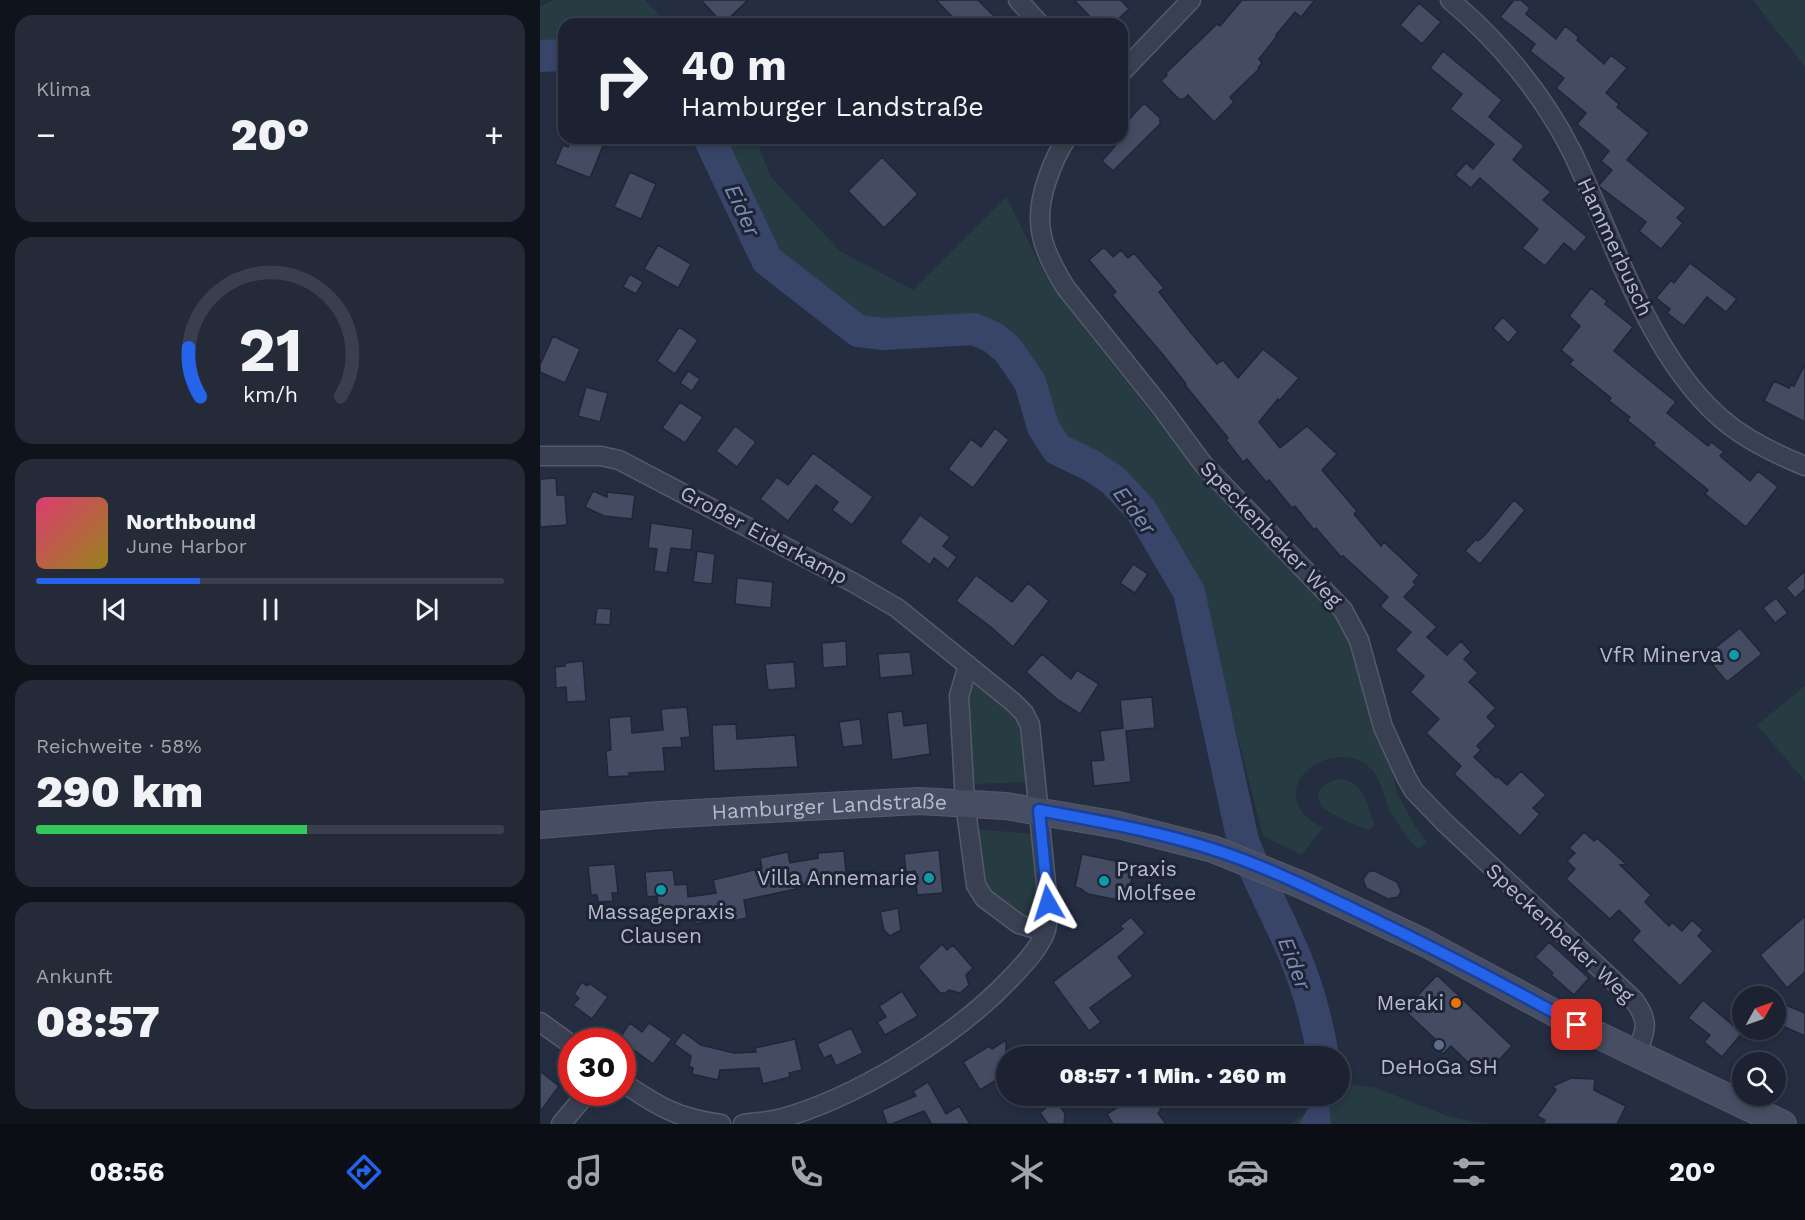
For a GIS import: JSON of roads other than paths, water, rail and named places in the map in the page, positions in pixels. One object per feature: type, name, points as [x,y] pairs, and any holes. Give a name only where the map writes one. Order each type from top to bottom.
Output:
[{"type":"main road","name":"Hamburger Landstraße","points":[[540,825],[659,815],[907,801],[965,803],[1039,810],[1118,825],[1213,849],[1304,886],[1423,942],[1577,1025],[1783,1124]]},
{"type":"street","points":[[1018,0],[1034,18]]},
{"type":"street","name":"Hammerbusch","points":[[1450,0],[1485,31],[1543,103],[1571,150],[1644,312],[1673,363],[1709,406],[1729,425],[1779,455],[1805,466]]},
{"type":"street","points":[[1128,65],[1184,2]]},
{"type":"street","name":"Speckenbeker Weg","points":[[1064,144],[1052,167],[1040,200],[1039,226],[1044,249],[1060,279],[1203,464],[1343,610],[1359,640],[1383,727],[1414,791],[1445,823],[1634,1000],[1644,1014],[1646,1031],[1636,1054]]},
{"type":"street","name":"Großer Eiderkamp","points":[[540,456],[601,456],[619,460],[854,583],[897,608],[1024,713],[1030,725],[1048,903],[1045,932]]},
{"type":"street","points":[[743,1124],[778,1119],[830,1100],[874,1078],[939,1039],[992,997],[1033,952],[1045,932],[1019,924],[984,898],[976,885],[965,803],[959,696],[968,665]]},
{"type":"street","points":[[540,1022],[558,1036]]},
{"type":"street","points":[[636,1091],[656,1105],[692,1120],[721,1124]]},
{"type":"street","points":[[561,1124],[576,1106]]},
{"type":"water","points":[[1310,1106],[1329,1106],[1331,1124],[1299,1124]]},
{"type":"waterway","name":"Eider","points":[[540,56],[558,55]]},
{"type":"waterway","name":"Eider","points":[[712,144],[767,260],[858,331],[884,334],[974,329],[994,338],[1008,350],[1030,382],[1043,427],[1057,449],[1092,466],[1113,480],[1141,510],[1189,592],[1243,841],[1299,966],[1312,1004],[1321,1046]]},
{"type":"place","name":"VfR Minerva","points":[[1734,655]]},
{"type":"place","name":"Villa Annemarie","points":[[929,878]]},
{"type":"place","name":"Praxis Molfsee","points":[[1104,881]]},
{"type":"place","name":"Massagepraxis Clausen","points":[[661,890]]},
{"type":"place","name":"Meraki","points":[[1456,1003]]},
{"type":"place","name":"DeHoGa SH","points":[[1439,1045]]}]
